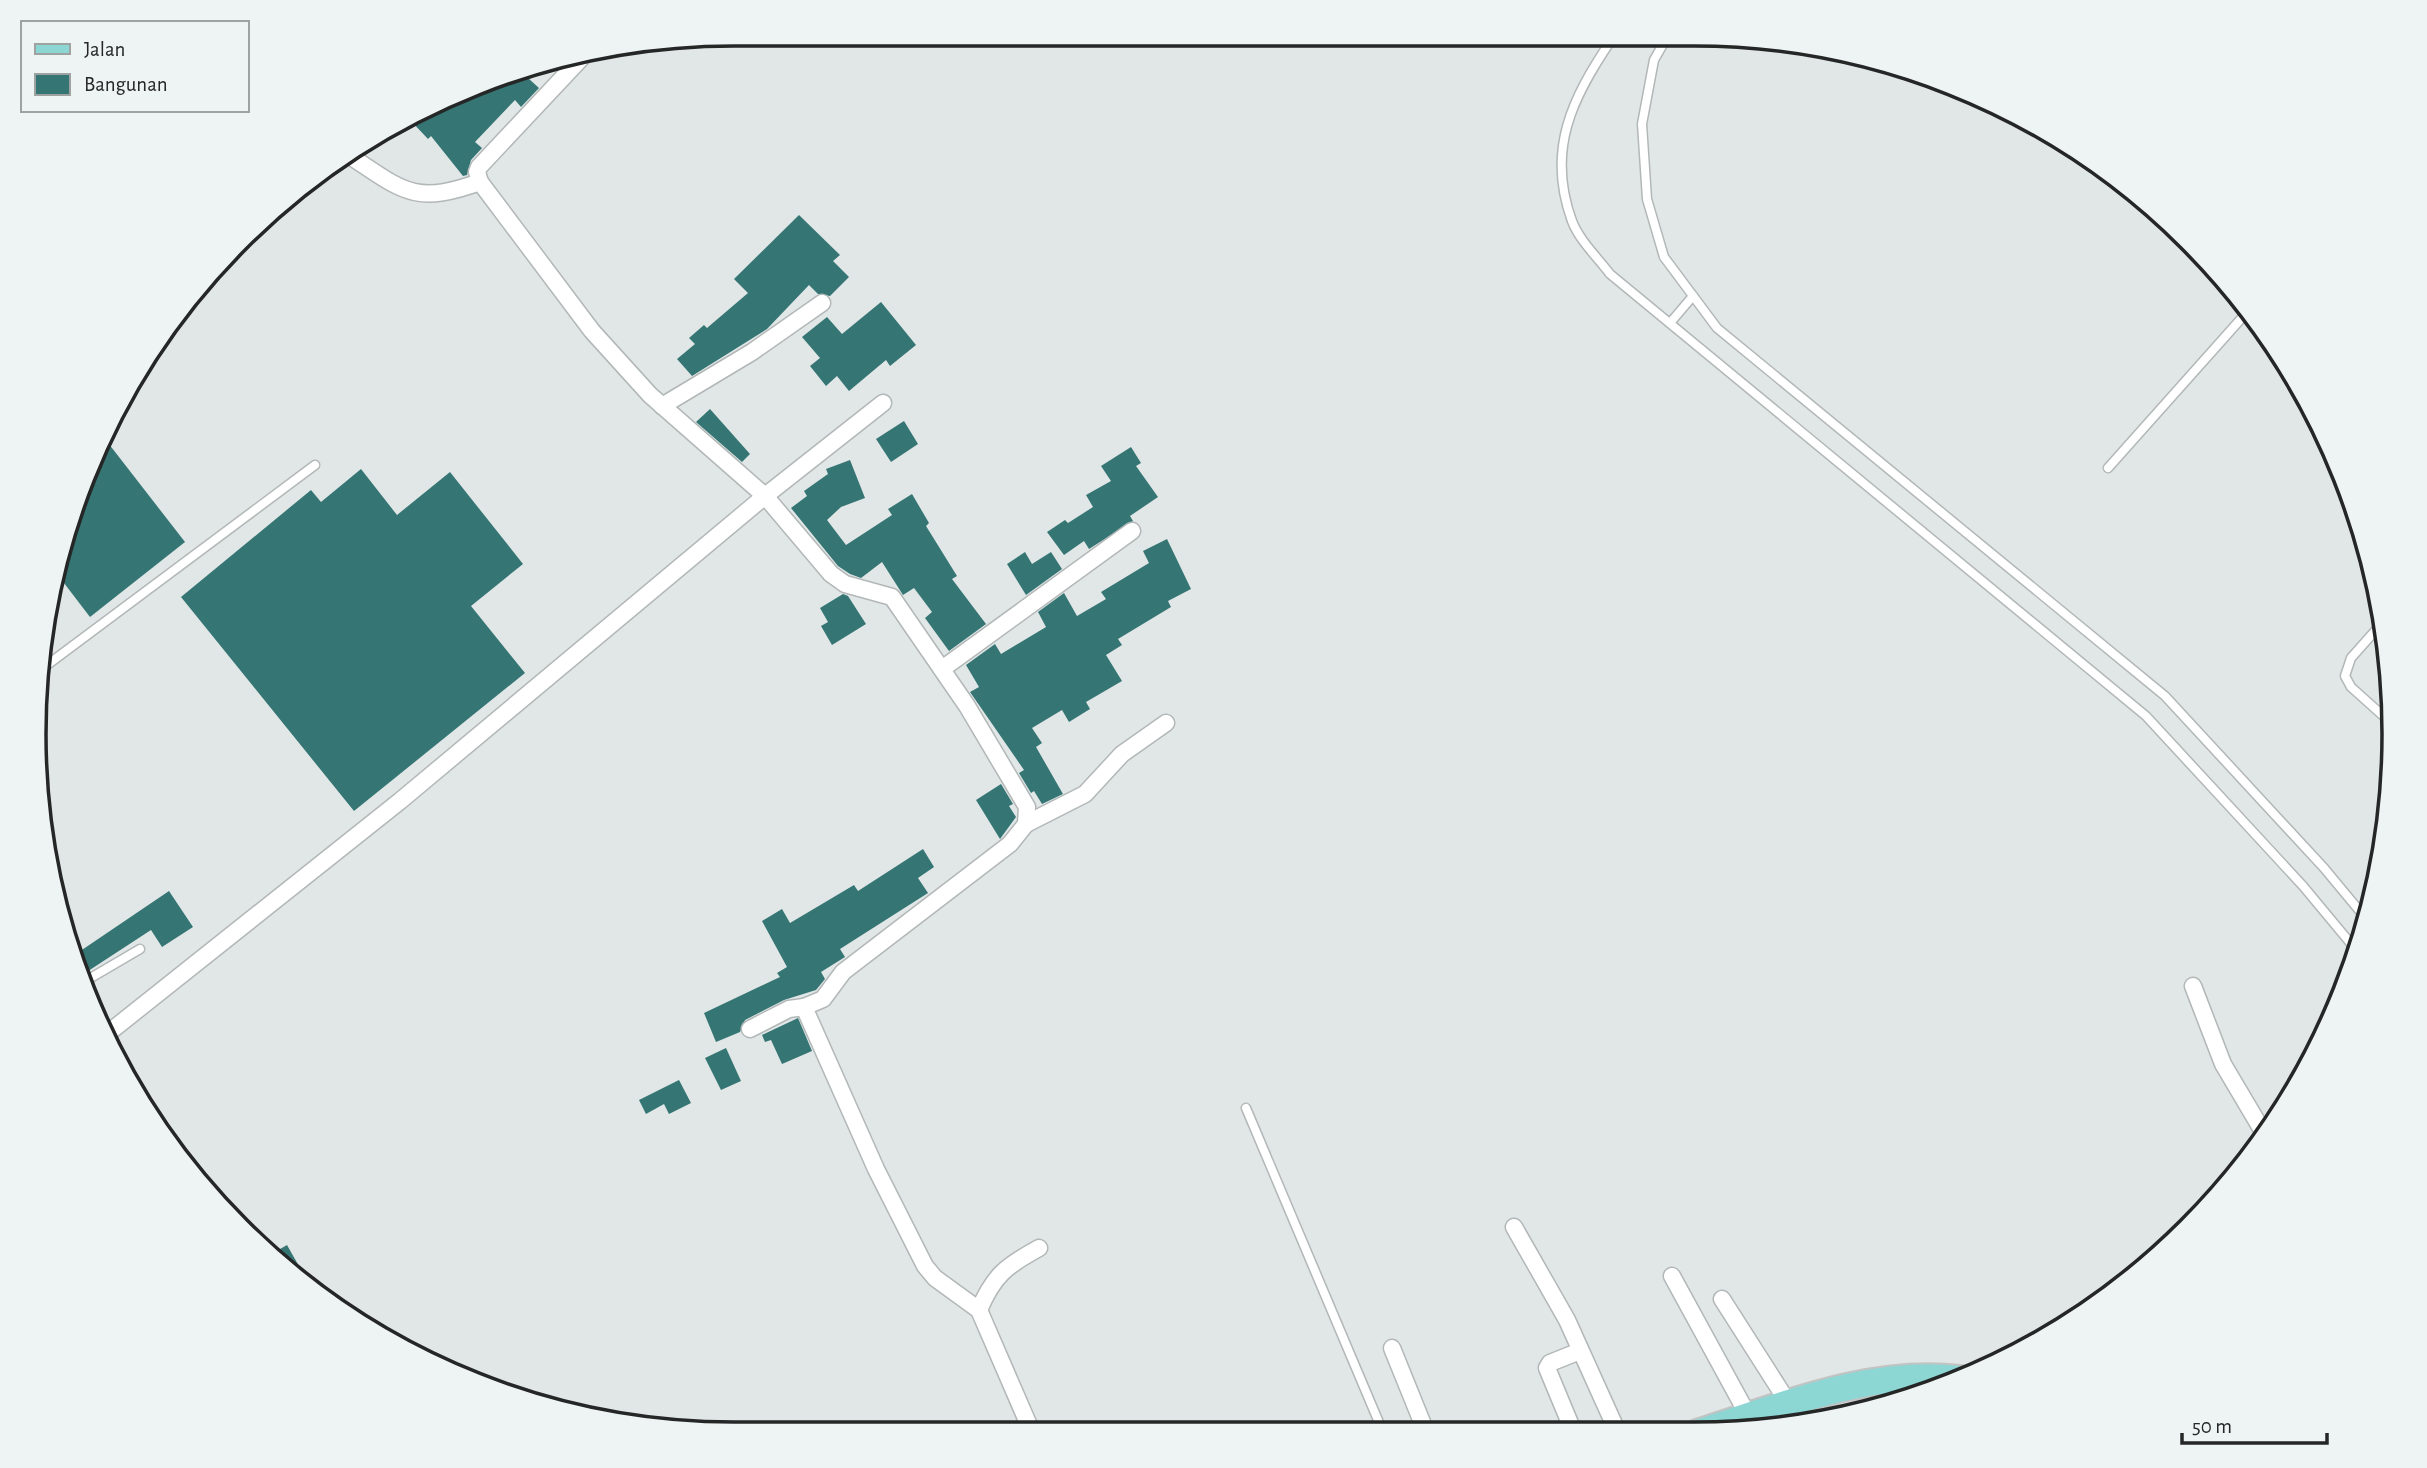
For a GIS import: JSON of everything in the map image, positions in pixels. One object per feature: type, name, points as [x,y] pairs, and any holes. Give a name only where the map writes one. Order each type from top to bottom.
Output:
[{"type":"main road","points":[[1736,1421],[1889,1378],[1933,1379]]},
{"type":"street","points":[[575,65],[480,167],[477,172],[480,182],[592,331],[662,406],[765,496],[831,574],[845,584],[891,597],[942,669],[1021,794],[1027,807],[1026,824]]},
{"type":"street","points":[[356,159],[404,191],[445,194],[480,182]]},
{"type":"street","points":[[662,406],[752,352],[822,303]]},
{"type":"street","points":[[113,1029],[400,801],[765,496],[883,403]]},
{"type":"street","points":[[942,669],[1132,531]]},
{"type":"street","points":[[750,1029],[789,1009],[804,1007],[823,999],[844,972],[1010,844],[1026,824],[1085,794],[1122,754],[1166,723]]},
{"type":"street","points":[[2193,986],[2223,1064],[2259,1125]]},
{"type":"street","points":[[804,1007],[876,1169],[925,1266],[935,1278],[979,1310],[1028,1422]]},
{"type":"street","points":[[1514,1227],[1567,1320],[1613,1422]]},
{"type":"street","points":[[979,1310],[997,1276],[1009,1264],[1039,1248]]},
{"type":"street","points":[[1672,1276],[1749,1417]]},
{"type":"street","points":[[1722,1299],[1789,1404]]},
{"type":"street","points":[[1392,1348],[1422,1422]]},
{"type":"street","points":[[1569,1422],[1547,1368],[1550,1363],[1580,1351]]},
{"type":"lane","points":[[1608,46],[1569,113],[1560,172],[1573,223],[1610,274],[2146,716],[2304,886],[2349,941]]},
{"type":"lane","points":[[1662,46],[1654,61],[1643,124],[1647,199],[1664,257],[1717,328],[2165,696],[2324,868],[2359,910]]},
{"type":"lane","points":[[1670,323],[1693,296]]},
{"type":"lane","points":[[2108,468],[2241,318]]},
{"type":"lane","points":[[49,663],[315,465]]},
{"type":"lane","points":[[2374,632],[2351,658],[2345,676],[2351,687],[2381,714]]},
{"type":"lane","points":[[91,978],[139,949]]},
{"type":"lane","points":[[1246,1108],[1378,1422]]},
{"type":"building","points":[[528,78],[539,88],[521,107],[515,100],[475,142],[482,148],[471,160],[467,175],[463,176],[431,136],[428,139],[415,125],[429,117]]},
{"type":"building","points":[[799,215],[840,255],[833,261],[849,277],[830,296],[818,294],[809,285],[767,329],[692,376],[677,359],[695,344],[689,338],[704,325],[707,328],[748,293],[734,279]]},
{"type":"building","points":[[881,302],[916,345],[890,366],[886,360],[849,391],[837,376],[826,386],[810,366],[820,358],[802,337],[827,317],[842,334]]},
{"type":"building","points":[[710,409],[750,454],[742,462],[696,422]]},
{"type":"building","points":[[904,421],[918,444],[891,462],[876,439]]},
{"type":"building","points":[[110,445],[185,542],[90,617],[63,582],[82,513]]},
{"type":"building","points":[[1131,447],[1141,463],[1136,466],[1158,497],[1130,516],[1133,521],[1089,549],[1084,541],[1064,555],[1047,532],[1065,520],[1068,523],[1093,507],[1086,495],[1111,481],[1101,466]]},
{"type":"building","points":[[850,460],[865,498],[841,507],[827,520],[846,545],[892,515],[888,509],[912,494],[929,523],[926,526],[957,576],[952,579],[986,624],[949,651],[925,618],[932,612],[914,588],[903,595],[882,562],[861,578],[850,574],[838,566],[791,508],[807,496],[804,491],[828,474],[826,469]]},
{"type":"building","points":[[361,469],[397,515],[450,472],[523,564],[471,606],[525,673],[354,811],[181,597],[311,490],[321,502]]},
{"type":"building","points":[[1167,539],[1191,589],[1168,601],[1171,607],[1118,639],[1122,645],[1106,655],[1122,681],[1086,702],[1090,709],[1069,722],[1062,710],[1032,728],[1042,743],[1036,747],[1063,794],[1042,804],[1034,791],[1031,793],[1019,773],[1024,770],[970,692],[979,687],[966,665],[995,644],[1001,654],[1046,627],[1038,612],[1064,593],[1077,616],[1106,599],[1101,592],[1149,563],[1143,551]]},
{"type":"building","points":[[1025,552],[1032,564],[1051,552],[1062,569],[1026,595],[1007,564]]},
{"type":"building","points":[[843,594],[848,596],[866,624],[832,645],[821,626],[828,622],[820,608]]},
{"type":"building","points":[[1001,784],[1013,804],[1009,806],[1016,817],[1000,839],[976,800]]},
{"type":"building","points":[[923,849],[934,867],[918,878],[928,893],[840,949],[845,957],[821,972],[825,979],[816,990],[784,1000],[745,1020],[740,1032],[716,1042],[704,1013],[780,977],[777,973],[787,967],[762,921],[782,909],[790,923],[854,885],[858,891]]},
{"type":"building","points":[[169,891],[193,927],[162,947],[151,930],[88,971],[81,951]]},
{"type":"building","points":[[798,1018],[812,1051],[782,1064],[771,1040],[765,1042],[762,1035]]},
{"type":"building","points":[[726,1048],[741,1081],[721,1090],[705,1058]]},
{"type":"building","points":[[679,1080],[691,1103],[669,1114],[664,1104],[646,1114],[639,1100]]},
{"type":"building","points":[[287,1245],[300,1268],[280,1252],[278,1250]]}]
